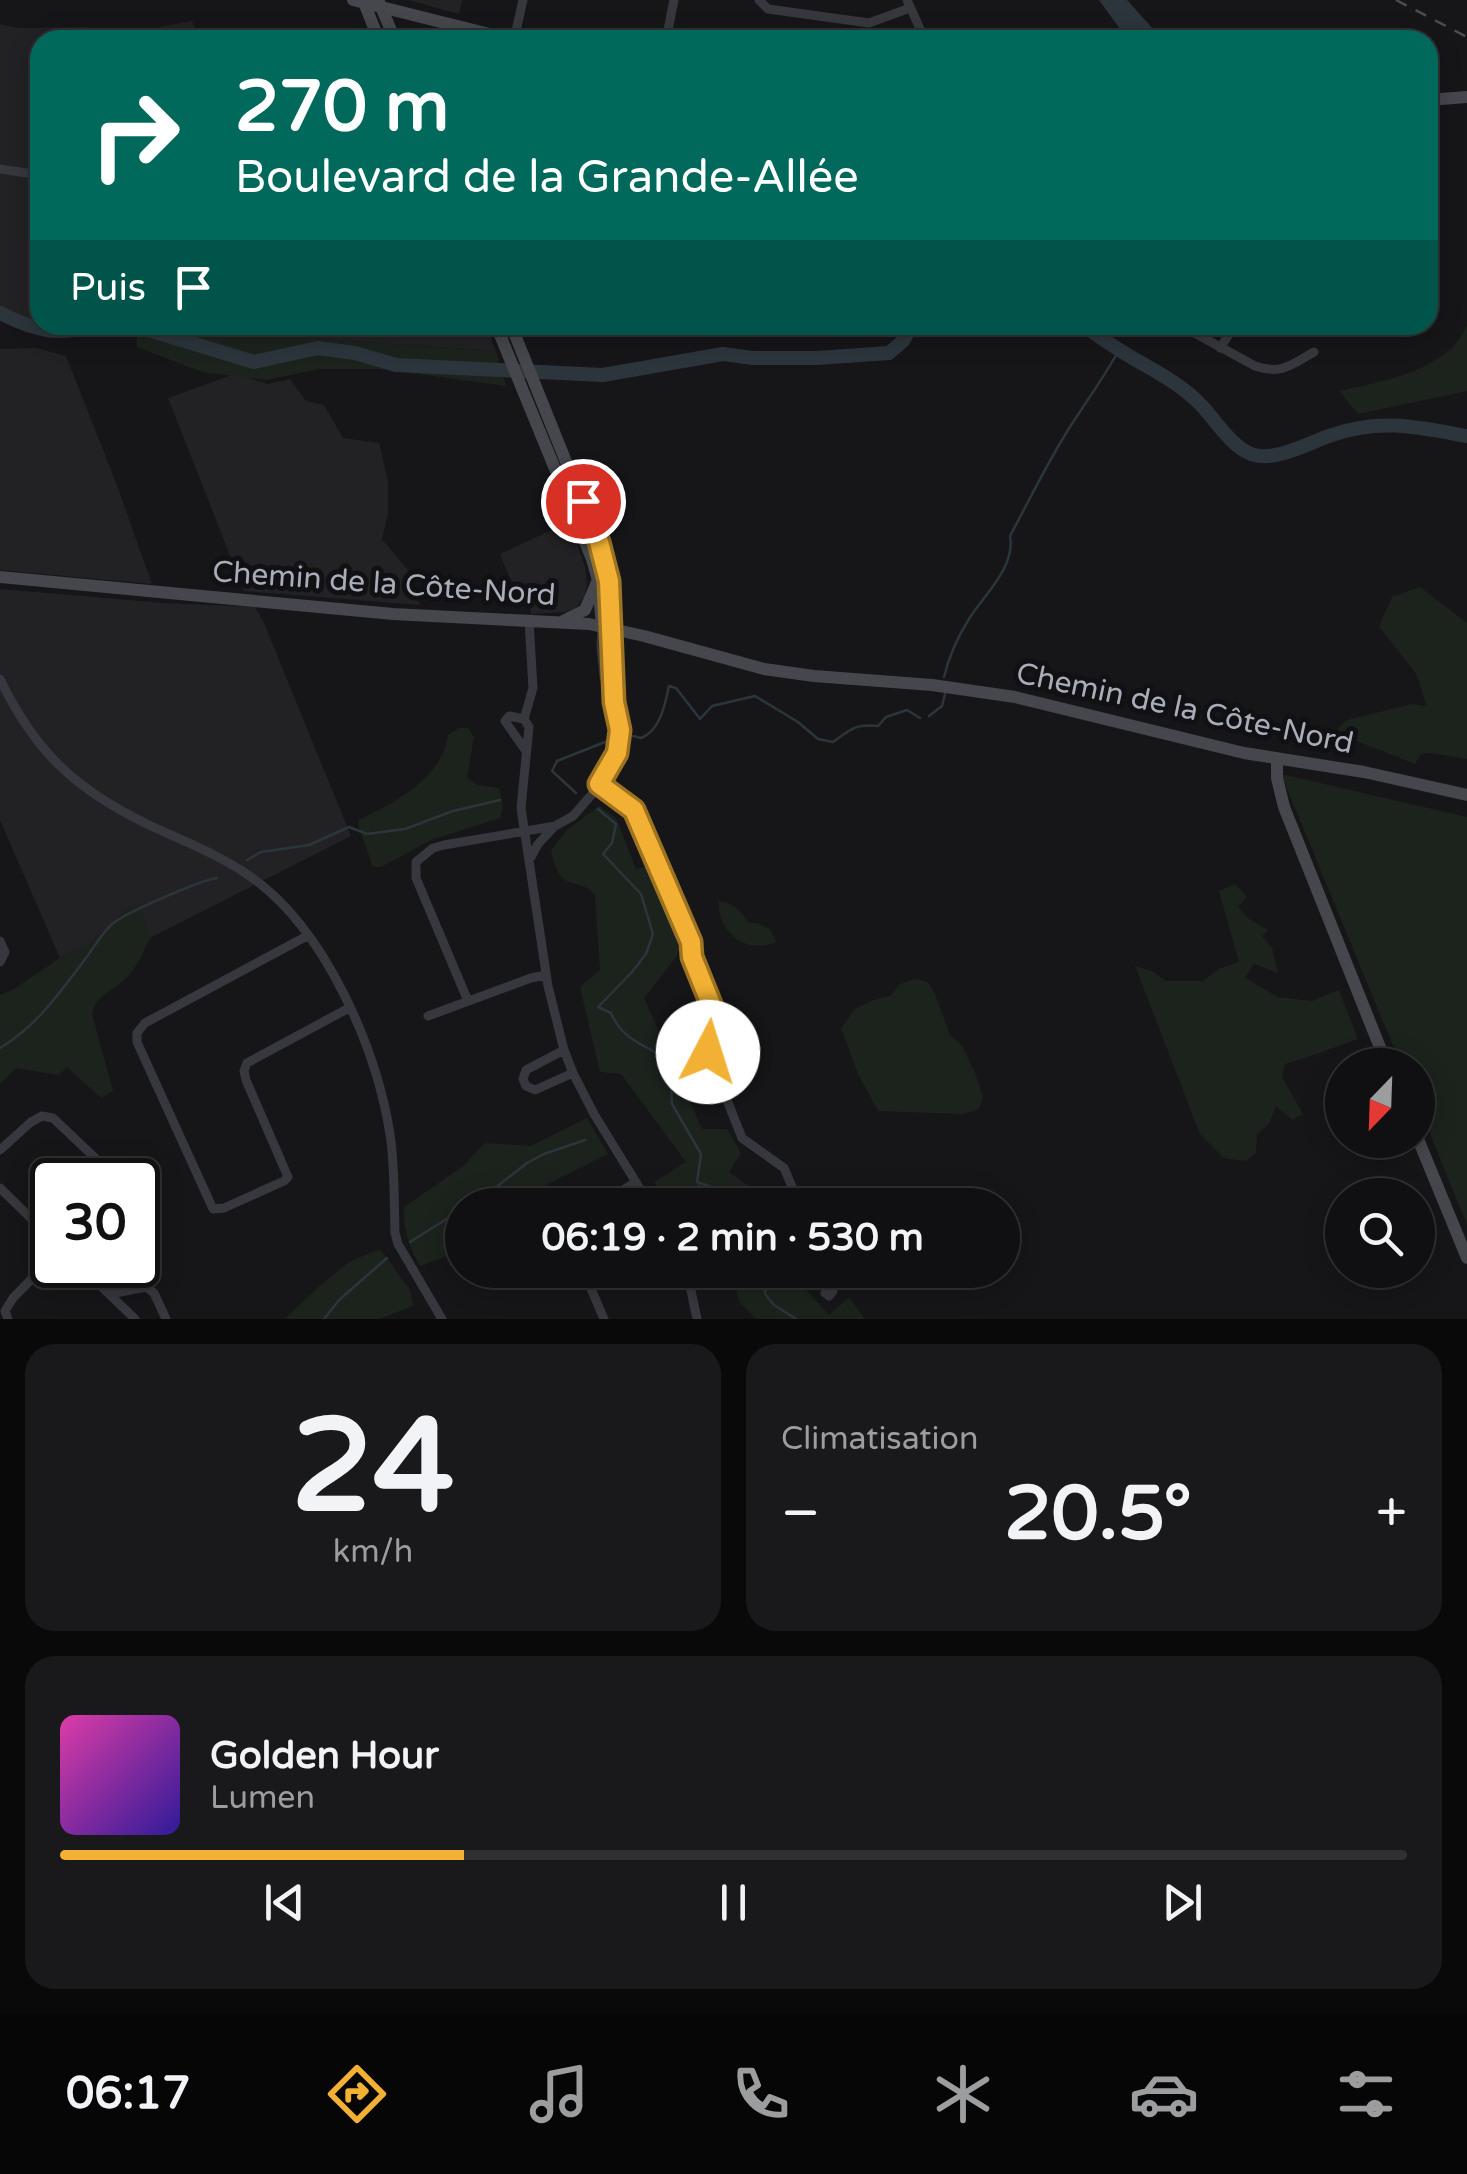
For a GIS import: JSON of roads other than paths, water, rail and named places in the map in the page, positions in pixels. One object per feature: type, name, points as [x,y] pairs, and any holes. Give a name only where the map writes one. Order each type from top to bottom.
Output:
[{"type":"street","points":[[515,30],[522,0]]},
{"type":"street","points":[[668,30],[674,0]]},
{"type":"street","points":[[759,0],[768,9],[869,24],[909,4],[921,30]]},
{"type":"street","points":[[368,2],[475,30]]},
{"type":"street","points":[[368,2],[376,30]]},
{"type":"street","points":[[368,2],[387,30]]},
{"type":"street","points":[[1438,99],[1467,97]]},
{"type":"street","points":[[0,170],[30,173]]},
{"type":"street","points":[[502,335],[522,370],[604,556],[609,581],[607,628],[601,646],[604,676],[620,730],[616,757],[599,784],[577,812],[555,826],[538,844],[530,859]]},
{"type":"street","points":[[513,335],[522,370],[598,580],[607,628]]},
{"type":"street","points":[[1197,335],[1255,366],[1280,371],[1314,352]]},
{"type":"street","points":[[1220,348],[1229,335]]},
{"type":"street","name":"Chemin de la Côte-Nord","points":[[0,577],[367,612],[562,621],[607,628],[754,667],[800,675],[999,694],[1235,751],[1375,774],[1467,796]]},
{"type":"street","points":[[562,621],[585,610],[598,580]]},
{"type":"street","points":[[524,719],[533,688],[530,620]]},
{"type":"street","points":[[0,679],[38,744],[84,788],[253,878],[307,936],[349,1008],[374,1068],[386,1110],[395,1174],[396,1238],[442,1319]]},
{"type":"street","points":[[526,751],[505,721],[510,716],[524,719],[530,727],[520,801],[546,975],[564,1050],[594,1114],[640,1188]]},
{"type":"street","points":[[1277,758],[1284,807],[1380,1048]]},
{"type":"street","points":[[599,784],[634,810],[691,942],[692,957],[717,1019],[707,1042],[708,1052],[742,1138],[784,1168],[793,1188]]},
{"type":"street","points":[[468,1000],[416,878],[416,862],[444,844],[555,826]]},
{"type":"street","points":[[307,936],[145,1023],[137,1033],[137,1042],[213,1209],[224,1208],[288,1177],[246,1080],[247,1064],[349,1008]]},
{"type":"street","points":[[0,941],[5,952],[0,962]]},
{"type":"street","points":[[428,1016],[546,975]]},
{"type":"street","points":[[564,1050],[526,1070],[522,1079],[535,1090],[573,1074]]},
{"type":"street","points":[[0,1150],[42,1116],[53,1118],[94,1158]]},
{"type":"street","points":[[1426,1158],[1467,1258]]},
{"type":"street","points":[[626,1188],[636,1182]]},
{"type":"street","points":[[0,1188],[30,1218]]},
{"type":"street","points":[[8,1319],[5,1310],[30,1281]]},
{"type":"street","points":[[110,1294],[146,1287],[154,1293],[166,1319]]},
{"type":"street","points":[[104,1288],[135,1319]]},
{"type":"street","points":[[591,1288],[604,1319]]},
{"type":"street","points":[[690,1288],[697,1319]]},
{"type":"street","points":[[826,1294],[829,1296],[832,1288]]},
{"type":"waterway","points":[[0,313],[30,325]]},
{"type":"waterway","points":[[165,335],[254,362],[318,348],[396,365],[603,375],[723,354],[817,358],[889,353],[906,335]]},
{"type":"waterway","points":[[1097,335],[1184,390],[1231,440],[1251,454],[1281,454],[1332,435],[1383,425],[1467,436]]},
{"type":"waterway","points":[[944,677],[961,633],[1003,570],[1011,548],[1010,536],[1040,479],[1119,350]]},
{"type":"waterway","points":[[633,736],[641,738],[653,730],[669,686],[676,688],[700,719],[712,706],[755,696],[818,739],[833,742],[854,728],[878,726],[886,717],[907,710],[920,718]]},
{"type":"waterway","points":[[929,716],[942,706],[945,694]]},
{"type":"waterway","points":[[576,793],[552,771],[557,761],[605,742]]},
{"type":"waterway","points":[[247,860],[261,852],[309,845],[349,827],[367,834],[405,829],[453,811],[500,800]]},
{"type":"waterway","points":[[598,809],[616,824],[612,843],[603,854],[641,894],[653,934],[646,954],[598,1007],[611,1013],[632,1039],[661,1055],[671,1082],[672,1104],[701,1154],[697,1182],[714,1188]]},
{"type":"waterway","points":[[0,1048],[48,1007],[110,926],[161,899],[217,878]]},
{"type":"waterway","points":[[495,1188],[527,1163],[585,1140]]},
{"type":"waterway","points":[[410,1242],[445,1220]]},
{"type":"waterway","points":[[324,1319],[339,1300],[387,1258]]},
{"type":"waterway","points":[[766,1288],[765,1294],[774,1305],[796,1319]]},
{"type":"railway","points":[[1396,0],[1467,37]]}]
